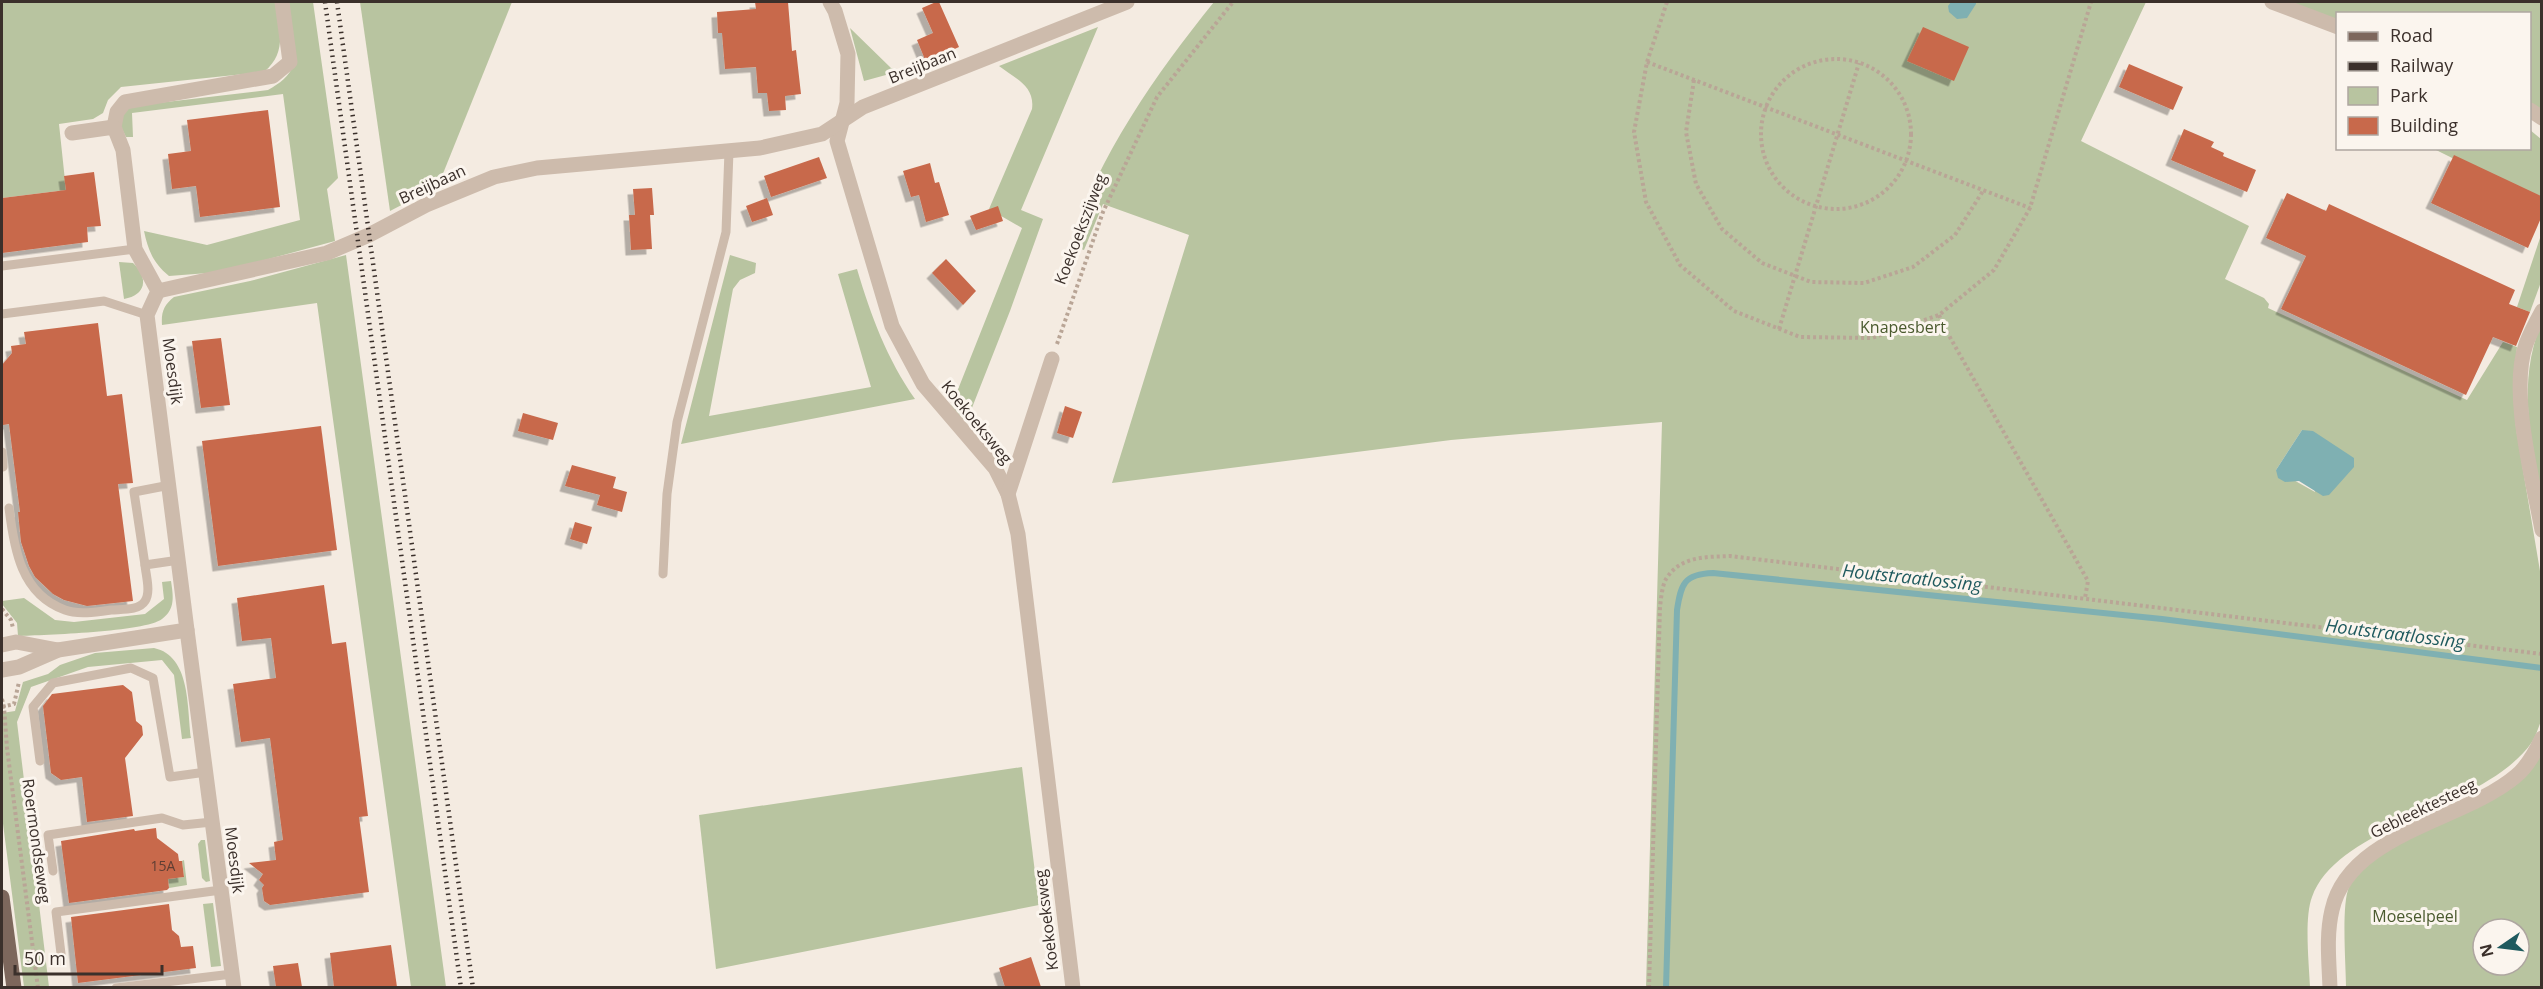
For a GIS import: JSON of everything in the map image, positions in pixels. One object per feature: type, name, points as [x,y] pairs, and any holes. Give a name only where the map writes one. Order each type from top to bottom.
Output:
[{"type":"main road","points":[[2,897],[14,987]]},
{"type":"street","points":[[147,315],[158,291],[135,249],[123,150],[114,127],[117,112],[125,102],[273,76],[290,62],[282,2]]},
{"type":"street","name":"Koekoeksweg","points":[[830,2],[848,54],[848,103],[837,141],[892,326],[923,384],[995,468],[1008,494],[1018,534],[1073,987]]},
{"type":"street","name":"Breijbaan","points":[[158,291],[327,253],[369,235],[426,205],[494,177],[537,168],[760,148],[822,134],[863,107],[1127,2]]},
{"type":"street","points":[[2272,2],[2336,27]]},
{"type":"street","points":[[72,133],[114,127]]},
{"type":"street","points":[[2541,311],[2525,345],[2520,382],[2524,428],[2541,530]]},
{"type":"street","name":"Moesdijk","points":[[147,315],[233,981]]},
{"type":"street","points":[[1008,494],[1052,358]]},
{"type":"street","points":[[2,670],[20,667],[58,650],[187,630]]},
{"type":"street","points":[[2,645],[16,642],[58,650]]},
{"type":"street","name":"Gebleektesteeg","points":[[2330,987],[2328,936],[2332,908],[2343,884],[2353,870],[2379,848],[2491,794],[2518,775],[2541,738]]},
{"type":"lane","points":[[663,574],[667,494],[676,422],[726,232],[729,151]]},
{"type":"lane","points":[[2,266],[135,249]]},
{"type":"lane","points":[[2,314],[104,300],[147,315]]},
{"type":"lane","points":[[2,452],[3,467]]},
{"type":"lane","points":[[9,508],[15,549],[26,579],[44,598],[66,611],[91,613],[140,607],[146,601],[148,593],[134,492],[170,485]]},
{"type":"lane","points":[[145,565],[179,560]]},
{"type":"lane","points":[[40,761],[33,707],[53,683],[131,669],[153,678],[170,777],[206,772]]},
{"type":"lane","points":[[53,871],[48,835],[162,818],[183,825],[212,822]]},
{"type":"lane","points":[[62,962],[56,912],[221,890]]},
{"type":"lane","points":[[116,987],[233,981]]},
{"type":"path","name":"Koekoekszijweg","points":[[1052,358],[1103,212],[1158,97],[1233,2]]},
{"type":"path","points":[[1667,2],[1647,62],[1634,132],[1646,202],[1680,265],[1734,311],[1800,337],[1872,338],[1939,315],[1994,270],[2031,208],[2091,2]]},
{"type":"path","points":[[1825,59],[1851,60],[1875,69],[1895,86],[1908,109],[1912,135],[1906,161],[1895,181],[1877,197],[1856,206],[1833,209],[1809,204],[1789,192],[1773,174],[1764,153],[1761,129],[1766,107],[1780,84],[1800,67],[1825,59]]},
{"type":"path","points":[[1647,62],[2031,208]]},
{"type":"path","points":[[1779,328],[1859,63]]},
{"type":"path","points":[[1694,80],[1686,132],[1695,184],[1722,229],[1762,263],[1795,276],[1811,282],[1864,283],[1913,267],[1955,235],[1983,191]]},
{"type":"path","points":[[1939,315],[2088,581],[2085,598]]},
{"type":"path","points":[[1649,987],[1660,607],[1665,580],[1681,562],[1705,557],[1730,556],[2525,650],[2541,654]]},
{"type":"path","name":"Roermondseweg","points":[[2,699],[38,987]]},
{"type":"green space","points":[[2,2],[276,2],[280,31],[279,48],[272,64],[264,72],[121,87],[108,100],[103,113],[93,119],[59,124],[66,190],[2,198]]},
{"type":"green space","points":[[289,2],[313,2],[338,178],[327,189],[335,241],[221,272],[169,276],[152,256],[144,231],[207,245],[300,220],[283,94],[132,113],[133,137],[126,137],[120,125],[123,113],[132,106],[268,90],[276,85],[287,76],[294,64]]},
{"type":"green space","points":[[360,2],[512,2],[438,186],[390,211]]},
{"type":"green space","name":"Knapesbert","points":[[1214,2],[2146,2],[2081,141],[2249,226],[2225,279],[2264,298],[2269,304],[2268,308],[2467,400],[2503,342],[2517,347],[2514,384],[2516,428],[2541,577],[2541,721],[2532,742],[2510,765],[2482,784],[2381,833],[2351,851],[2327,872],[2312,897],[2308,917],[2310,987],[1646,987],[1662,422],[1451,440],[1112,483],[1189,235],[1103,204],[1084,250],[1070,245],[1096,180],[1131,117],[1150,87]],"holes":[[[2302,430],[2315,492],[2276,470]]]},
{"type":"green space","points":[[2286,2],[2541,2],[2541,112],[2531,106],[2531,12],[2336,12],[2336,21]]},
{"type":"green space","points":[[1098,27],[1021,210],[1043,219],[966,423],[951,407],[1022,228],[989,209],[1032,109],[1032,101],[1027,89],[1018,79],[999,66]]},
{"type":"green space","points":[[850,28],[891,68],[904,70],[864,81]]},
{"type":"green space","points":[[2531,131],[2541,139],[2541,202],[2436,150],[2531,150]]},
{"type":"green space","points":[[2541,235],[2541,282],[2530,312],[2517,307]]},
{"type":"green space","points":[[346,255],[446,987],[411,987],[317,303],[162,325],[164,309],[174,297],[250,281]]},
{"type":"green space","points":[[730,255],[756,263],[755,273],[740,280],[733,289],[709,416],[871,387],[838,274],[857,269],[881,337],[915,399],[681,444]]},
{"type":"green space","points":[[119,262],[133,263],[143,280],[141,290],[137,294],[124,299]]},
{"type":"green space","points":[[2541,323],[2541,499],[2530,432],[2528,389],[2529,368]]},
{"type":"green space","points":[[171,581],[172,606],[162,619],[116,630],[18,636],[17,623],[2,604],[2,601],[24,598],[55,620],[74,622],[145,614],[164,599],[162,582]]},
{"type":"green space","points":[[154,648],[166,653],[175,661],[181,672],[187,698],[191,738],[182,739],[174,675],[162,660],[88,667],[31,687],[17,722],[49,987],[24,987],[2,816],[2,713],[15,711],[23,682],[48,674],[60,665],[95,653]]},
{"type":"green space","name":"Moeselpeel","points":[[2541,752],[2541,987],[2346,988],[2345,907],[2349,887],[2360,871],[2375,857],[2394,845],[2478,807],[2495,797]]},
{"type":"green space","points":[[1022,767],[1039,905],[716,969],[699,815]]},
{"type":"green space","points":[[201,840],[205,840],[210,881],[206,882],[202,878],[198,844]]},
{"type":"green space","points":[[184,860],[187,885],[169,888],[168,879],[184,877],[182,861]]},
{"type":"green space","points":[[213,903],[221,966],[211,967],[203,904]]},
{"type":"water","points":[[1951,2],[1976,2],[1976,4],[1967,18],[1957,19],[1949,12],[1948,6]]},
{"type":"water","points":[[2302,430],[2313,431],[2354,458],[2354,467],[2329,495],[2323,496],[2299,481],[2285,482],[2278,478],[2276,470]]},
{"type":"building","points":[[755,2],[788,2],[792,51],[796,50],[801,94],[785,96],[786,110],[769,111],[767,93],[758,93],[756,67],[725,69],[722,33],[718,33],[717,12],[756,9]]},
{"type":"building","points":[[939,2],[959,47],[926,62],[917,40],[933,33],[922,8]]},
{"type":"building","points":[[1923,27],[1969,47],[1954,81],[1907,61]]},
{"type":"building","points":[[2129,64],[2183,87],[2173,110],[2119,87]]},
{"type":"building","points":[[268,110],[280,207],[200,217],[196,186],[172,189],[168,154],[191,151],[187,120]]},
{"type":"building","points":[[2184,129],[2214,142],[2211,147],[2224,153],[2223,156],[2256,170],[2247,192],[2171,160]]},
{"type":"building","points":[[2454,155],[2541,196],[2541,218],[2528,248],[2431,203]]},
{"type":"building","points":[[819,157],[827,178],[771,197],[764,176]]},
{"type":"building","points":[[930,163],[935,183],[939,182],[949,215],[926,222],[919,195],[911,197],[903,171]]},
{"type":"building","points":[[94,172],[101,226],[87,227],[88,242],[2,253],[2,198],[66,190],[64,176]]},
{"type":"building","points":[[652,188],[654,215],[650,215],[652,249],[631,250],[629,215],[635,215],[633,189]]},
{"type":"building","points":[[2287,193],[2326,211],[2329,204],[2515,290],[2509,304],[2530,312],[2516,346],[2493,337],[2466,395],[2281,309],[2306,256],[2266,238]]},
{"type":"building","points":[[767,198],[773,215],[752,222],[746,206]]},
{"type":"building","points":[[998,206],[1003,221],[976,230],[970,216]]},
{"type":"building","points":[[946,259],[976,291],[963,305],[932,273]]},
{"type":"building","points":[[98,323],[107,396],[122,394],[133,483],[118,484],[133,601],[87,606],[64,600],[53,594],[35,577],[29,566],[21,542],[18,512],[20,512],[9,424],[3,425],[2,365],[12,353],[11,346],[26,344],[24,332]]},
{"type":"building","points":[[221,338],[230,405],[201,408],[192,341]]},
{"type":"building","points":[[1065,406],[1082,412],[1073,438],[1057,433]]},
{"type":"building","points":[[523,413],[558,423],[553,440],[518,431]]},
{"type":"building","points":[[321,426],[337,550],[218,566],[202,441]]},
{"type":"building","points":[[572,465],[616,477],[613,488],[627,492],[622,512],[597,505],[600,495],[565,486]]},
{"type":"building","points":[[575,522],[592,527],[587,544],[570,539]]},
{"type":"building","points":[[324,585],[332,644],[346,642],[368,816],[359,817],[369,892],[270,905],[264,901],[262,888],[264,885],[259,880],[263,874],[249,863],[276,860],[274,842],[283,840],[270,738],[241,742],[233,684],[276,678],[271,638],[242,641],[237,598]]},
{"type":"building","points":[[123,685],[132,692],[136,721],[142,726],[143,735],[125,758],[133,816],[87,822],[82,777],[61,780],[51,773],[43,706],[52,694]]},
{"type":"building","points":[[156,828],[157,838],[178,854],[179,861],[182,861],[184,877],[168,879],[169,888],[167,890],[69,903],[61,841],[134,829],[135,831]]},
{"type":"building","points":[[169,904],[172,930],[179,936],[181,947],[193,946],[196,968],[78,983],[71,917]]},
{"type":"building","points":[[391,945],[397,987],[334,987],[330,953]]},
{"type":"building","points":[[1031,957],[1041,987],[1005,987],[999,968]]},
{"type":"building","points":[[298,963],[302,987],[276,987],[273,966]]},
{"type":"waterway","name":"Houtstraatlossing","points":[[1666,988],[1677,610],[1680,593],[1690,578],[1713,573],[2162,619],[2542,668]]},
{"type":"railway","points":[[325,2],[461,988]]},
{"type":"railway","points":[[337,2],[473,988]]}]
